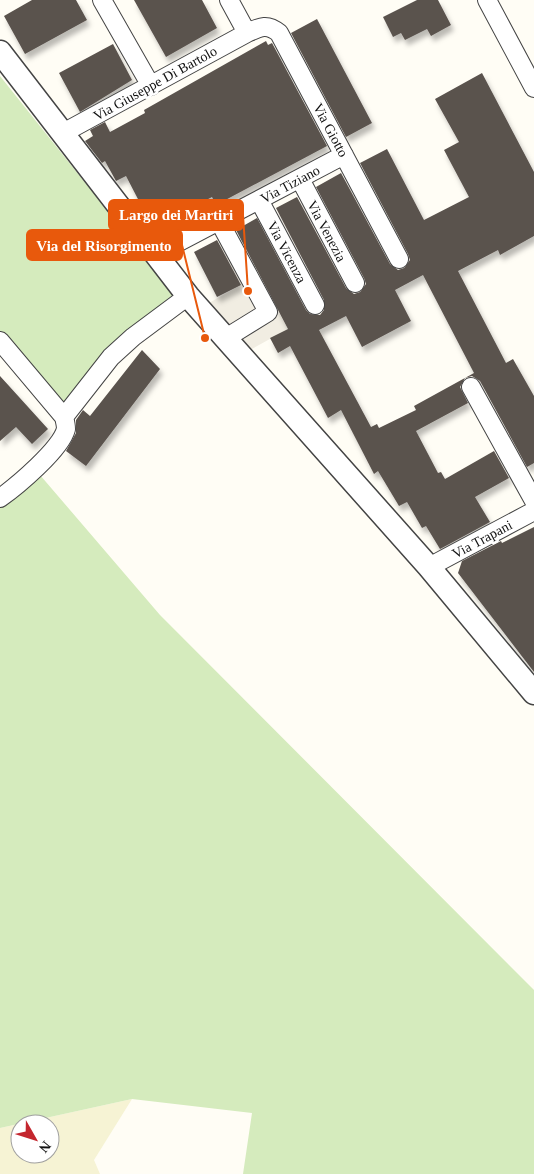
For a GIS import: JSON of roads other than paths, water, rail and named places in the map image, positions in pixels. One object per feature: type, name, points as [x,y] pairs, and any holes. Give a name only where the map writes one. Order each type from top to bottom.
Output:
[{"type":"street","points":[[102,0],[151,86]]},
{"type":"street","points":[[229,0],[247,33]]},
{"type":"street","points":[[487,0],[534,88]]},
{"type":"street","name":"Via Giotto","points":[[247,33],[262,26],[272,26],[279,33],[399,259]]},
{"type":"street","name":"Via Giuseppe Di Bartolo","points":[[63,133],[247,33]]},
{"type":"street","points":[[0,52],[188,296],[429,567],[531,685]]},
{"type":"street","name":"Via Tiziano","points":[[156,254],[344,155]]},
{"type":"street","name":"Via Venezia","points":[[300,179],[354,283]]},
{"type":"street","name":"Via Vicenza","points":[[259,200],[315,304]]},
{"type":"street","points":[[219,221],[268,312],[226,338]]},
{"type":"street","points":[[64,418],[111,357],[133,337],[188,296]]},
{"type":"street","points":[[0,342],[64,418],[66,427],[64,435],[42,463],[0,498]]},
{"type":"street","points":[[471,387],[534,501]]},
{"type":"street","name":"Via Trapani","points":[[429,567],[534,511]]},
{"type":"place","name":"Largo dei Martiri","points":[[248,291]]},
{"type":"place","name":"Via del Risorgimento","points":[[205,338]]}]
